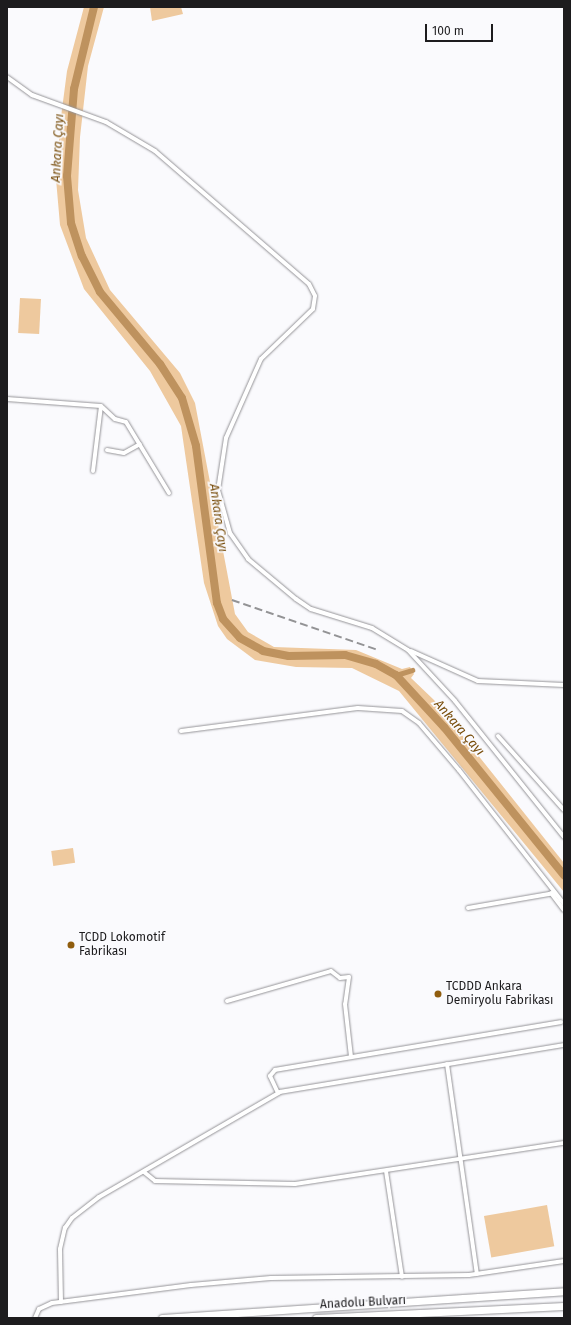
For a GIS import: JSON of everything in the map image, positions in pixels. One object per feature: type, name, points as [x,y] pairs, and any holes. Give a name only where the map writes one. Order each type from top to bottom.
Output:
[{"type":"main road","name":"Anadolu Bulvarı","points":[[162,1318],[564,1291]]},
{"type":"main road","name":"Anadolu Bulvarı","points":[[316,1318],[564,1306]]},
{"type":"street","points":[[7,77],[32,95],[106,122],[155,151],[309,284],[315,296],[313,309],[261,359],[226,438],[219,466],[222,511],[230,533],[248,558],[296,599],[311,609],[372,628],[408,650],[478,682],[564,685]]},
{"type":"street","points":[[7,399],[101,406],[115,419],[126,422],[169,493]]},
{"type":"street","points":[[93,471],[101,406]]},
{"type":"street","points":[[107,450],[124,453],[140,444]]},
{"type":"street","points":[[408,650],[455,701],[564,837]]},
{"type":"street","points":[[181,731],[358,708],[402,712],[419,724],[459,770],[546,883],[564,910]]},
{"type":"street","points":[[498,736],[564,810]]},
{"type":"street","points":[[553,894],[564,904]]},
{"type":"street","points":[[468,908],[553,894]]},
{"type":"street","points":[[227,1001],[331,971],[340,978],[349,977],[345,1004],[351,1057]]},
{"type":"street","points":[[278,1093],[270,1076],[275,1070],[561,1022]]},
{"type":"street","points":[[61,1302],[60,1249],[65,1228],[99,1197],[278,1093],[564,1045]]},
{"type":"street","points":[[446,1064],[478,1274]]},
{"type":"street","points":[[144,1172],[155,1181],[295,1184],[564,1143]]},
{"type":"street","points":[[386,1170],[402,1277]]},
{"type":"street","points":[[35,1318],[44,1306],[61,1302],[271,1278],[402,1277],[478,1274],[564,1261]]},
{"type":"shaded area","points":[[84,7],[104,7],[88,66],[80,137],[78,190],[86,238],[110,290],[180,373],[195,403],[235,614],[248,632],[274,647],[356,650],[402,669],[410,667],[414,674],[411,678],[434,700],[564,863],[564,892],[399,691],[352,668],[296,667],[255,660],[227,639],[218,626],[204,583],[181,426],[150,371],[84,289],[60,225],[56,179],[61,117],[67,71]]},
{"type":"shaded area","points":[[150,7],[181,7],[183,14],[152,21]]},
{"type":"shaded area","points":[[20,298],[41,299],[39,334],[18,333]]},
{"type":"shaded area","points":[[73,848],[75,863],[53,866],[51,851]]},
{"type":"shaded area","points":[[547,1205],[554,1246],[491,1257],[484,1216]]},
{"type":"waterway","name":"Ankara Çayı","points":[[94,7],[74,89],[67,176],[71,223],[82,256],[100,292],[160,364],[182,398],[196,446],[217,603],[223,619],[240,638],[263,651],[289,656],[345,655],[376,664],[396,675],[444,727],[564,875]]},
{"type":"waterway","points":[[396,675],[412,670]]},
{"type":"railway","points":[[232,600],[378,650]]},
{"type":"place","name":"TCDD Lokomotif Fabrikası","points":[[71,945]]},
{"type":"place","name":"TCDDD Ankara Demiryolu Fabrikası","points":[[438,994]]}]
